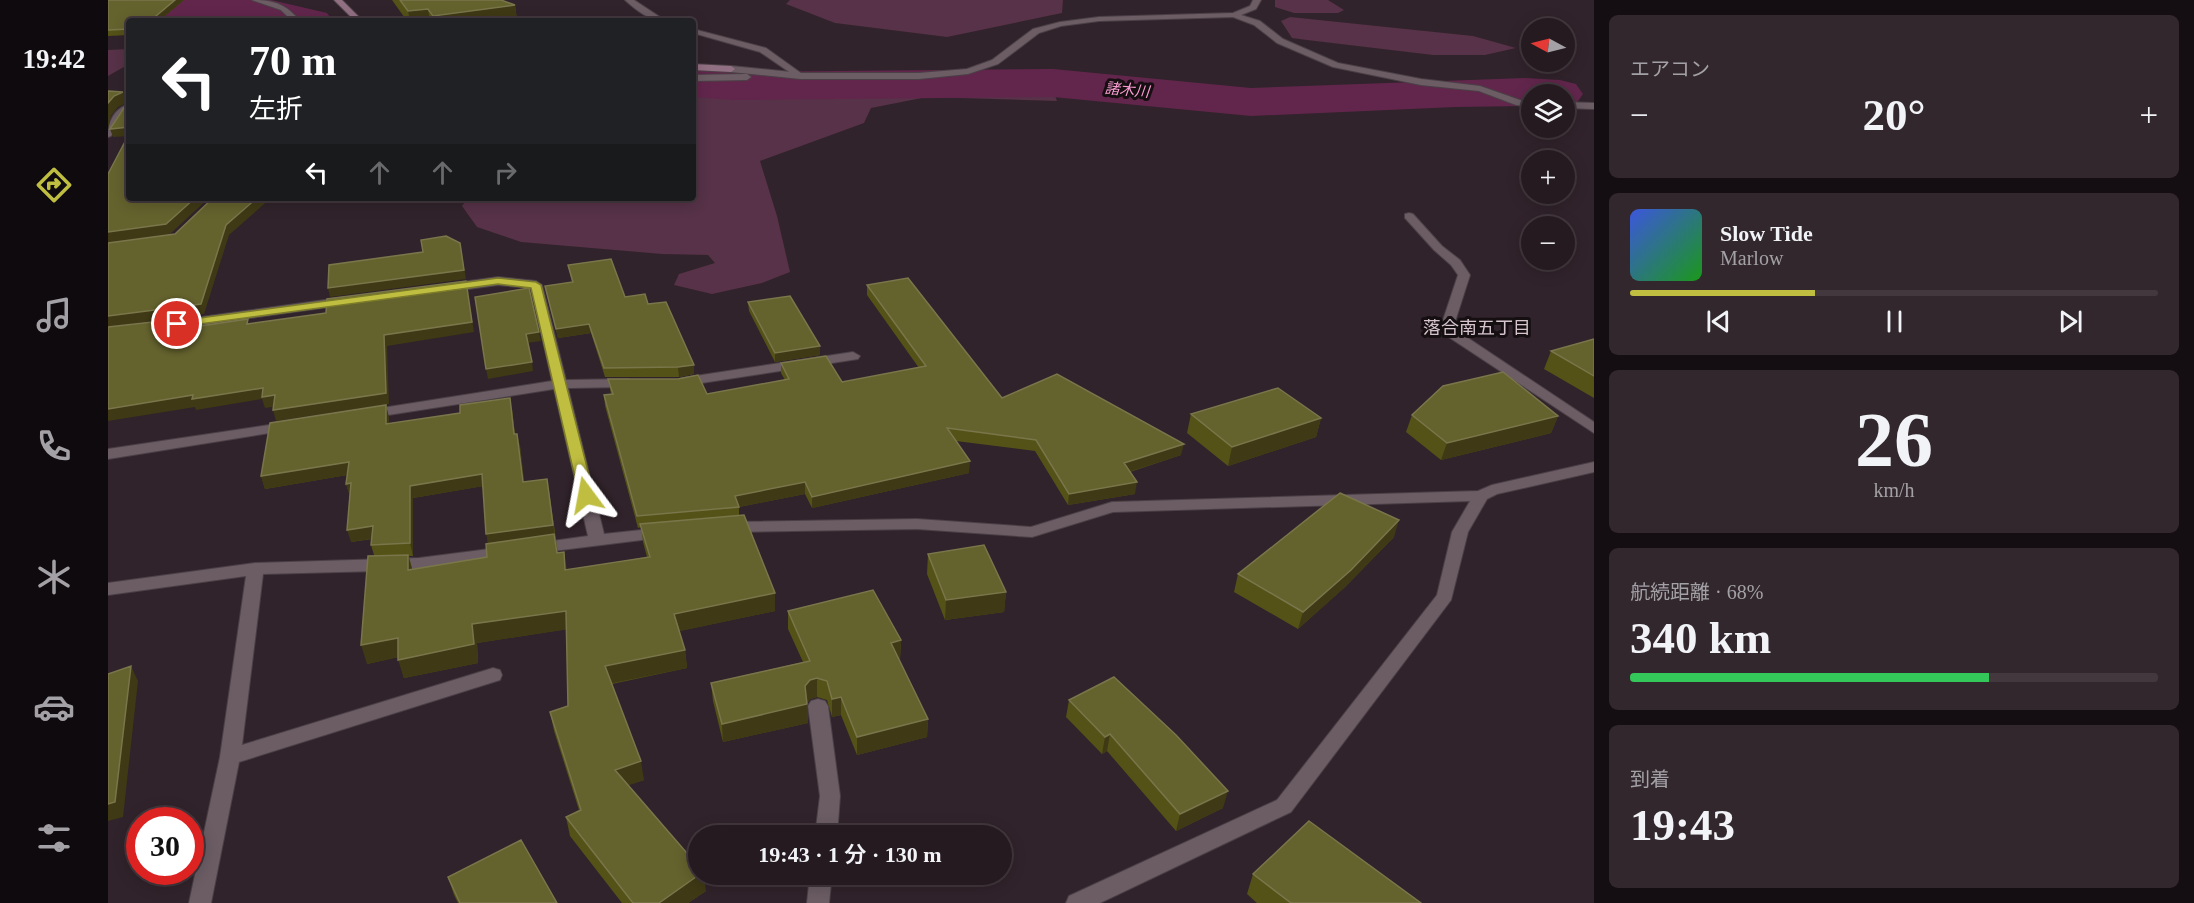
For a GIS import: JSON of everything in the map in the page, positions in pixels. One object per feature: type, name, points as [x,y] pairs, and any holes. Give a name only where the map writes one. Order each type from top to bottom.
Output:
[{"type":"street","points":[[256,0],[284,8],[293,18]]},
{"type":"street","points":[[338,0],[356,18]]},
{"type":"street","points":[[629,0],[655,18]]},
{"type":"street","points":[[1234,15],[1253,7],[1257,0]]},
{"type":"street","points":[[696,78],[919,76],[968,71],[995,62],[1036,31],[1060,24],[1099,19],[1234,15],[1257,23],[1280,41],[1336,65],[1421,82],[1480,89],[1521,104]]},
{"type":"street","points":[[696,32],[763,50],[801,76]]},
{"type":"street","points":[[696,67],[801,76]]},
{"type":"street","points":[[1575,105],[1594,106]]},
{"type":"street","points":[[108,134],[122,110],[126,108]]},
{"type":"street","points":[[1409,216],[1424,229],[1439,249],[1459,263],[1464,275],[1446,329],[1594,429]]},
{"type":"street","points":[[439,289],[498,281],[536,285],[597,539]]},
{"type":"street","points":[[167,325],[356,300]]},
{"type":"street","points":[[667,383],[853,356]]},
{"type":"street","points":[[352,417],[561,384],[643,383]]},
{"type":"street","points":[[108,454],[306,424]]},
{"type":"street","points":[[712,528],[747,525],[917,524],[1032,532],[1112,507],[1481,496],[1492,490],[1594,467]]},
{"type":"street","points":[[1077,903],[1284,806],[1444,596],[1460,532],[1481,496]]},
{"type":"street","points":[[108,588],[255,569],[419,564],[597,539],[678,532]]},
{"type":"street","points":[[200,903],[230,757],[255,569]]},
{"type":"street","points":[[230,757],[493,675]]},
{"type":"street","points":[[818,706],[830,796],[827,825]]},
{"type":"street","points":[[818,903],[820,885]]},
{"type":"shaded area","points":[[790,0],[1063,0],[1062,13],[947,37],[835,23],[786,4]]},
{"type":"shaded area","points":[[1275,0],[1328,0],[1344,10],[1338,13],[1294,13],[1275,7]]},
{"type":"shaded area","points":[[1290,17],[1473,36],[1516,48],[1485,55],[1433,55],[1292,38],[1281,21]]},
{"type":"shaded area","points":[[126,49],[126,66],[108,76],[108,50]]},
{"type":"shaded area","points":[[1010,80],[1052,88],[1057,101],[927,97],[871,108],[864,123],[760,161],[777,216],[790,272],[762,283],[712,294],[674,285],[679,274],[715,263],[708,255],[662,254],[521,242],[477,227],[462,206],[466,201],[696,201],[696,87],[782,92]]},
{"type":"building","points":[[108,0],[175,0],[154,18],[126,18],[126,29],[108,30]]},
{"type":"building","points":[[400,0],[501,0],[515,5],[433,16],[428,9],[408,11]]},
{"type":"building","points":[[108,91],[123,92],[114,96],[108,103]]},
{"type":"building","points":[[126,105],[126,127],[110,129]]},
{"type":"building","points":[[126,140],[126,201],[192,201],[166,224],[108,232],[108,174]]},
{"type":"building","points":[[210,201],[254,201],[226,225],[201,304],[108,316],[108,243],[175,234]]},
{"type":"building","points":[[446,236],[460,243],[464,270],[328,288],[329,265],[423,252],[421,240]]},
{"type":"building","points":[[611,259],[625,297],[645,294],[648,304],[666,302],[694,365],[604,368],[589,324],[556,329],[545,286],[573,282],[568,265]]},
{"type":"building","points":[[908,278],[1002,398],[1057,374],[1184,444],[1124,463],[1137,482],[1069,494],[1036,440],[947,428],[970,461],[812,497],[805,482],[735,496],[739,507],[637,516],[604,395],[613,394],[608,379],[678,379],[698,375],[707,394],[789,379],[781,363],[826,356],[842,382],[926,366],[867,285]]},
{"type":"building","points":[[466,281],[472,322],[384,335],[386,393],[273,410],[275,395],[262,397],[263,388],[192,399],[193,395],[108,409],[108,327],[196,317],[193,327],[248,319],[247,324],[326,313],[327,299]]},
{"type":"building","points":[[529,288],[539,332],[526,334],[532,362],[486,369],[475,297]]},
{"type":"building","points":[[790,296],[820,346],[775,353],[748,302]]},
{"type":"building","points":[[1594,339],[1594,376],[1551,351]]},
{"type":"building","points":[[1503,372],[1558,416],[1447,443],[1412,415],[1443,386]]},
{"type":"building","points":[[1278,388],[1321,418],[1232,447],[1191,414]]},
{"type":"building","points":[[510,398],[523,482],[547,479],[553,525],[486,534],[482,474],[410,486],[410,543],[371,545],[373,526],[347,530],[351,483],[346,484],[349,462],[261,476],[270,423],[386,405],[386,424],[460,413],[460,405]]},
{"type":"building","points":[[1340,493],[1399,520],[1351,570],[1303,612],[1238,574]]},
{"type":"building","points":[[744,515],[775,593],[674,614],[685,650],[605,666],[641,761],[615,770],[688,854],[688,882],[659,903],[633,903],[566,817],[581,810],[550,712],[568,706],[566,611],[472,624],[474,644],[398,660],[398,638],[361,645],[368,556],[408,555],[408,570],[487,557],[486,544],[554,534],[557,553],[564,552],[565,570],[650,557],[640,524]]},
{"type":"building","points":[[984,545],[1006,592],[946,600],[928,554]]},
{"type":"building","points":[[873,590],[901,640],[891,643],[928,719],[857,737],[841,697],[832,699],[827,681],[817,678],[810,680],[805,686],[807,704],[722,724],[711,683],[810,661],[788,611]]},
{"type":"building","points":[[131,666],[115,802],[108,804],[108,674]]},
{"type":"building","points":[[1114,677],[1176,735],[1228,791],[1180,814],[1110,734],[1105,737],[1069,700]]},
{"type":"building","points":[[1309,821],[1421,903],[1291,903],[1253,874]]},
{"type":"building","points":[[521,840],[557,903],[460,903],[448,877]]},
{"type":"waterway","name":"諸木川","points":[[108,11],[238,8],[264,10],[303,18]]},
{"type":"waterway","name":"諸木川","points":[[696,83],[734,86],[1053,83],[1251,102],[1521,92]]},
{"type":"district","name":"落合南五丁目","points":[[1477,328]]},
{"type":"route","points":[[177,324],[498,281],[536,285],[586,495]]}]
